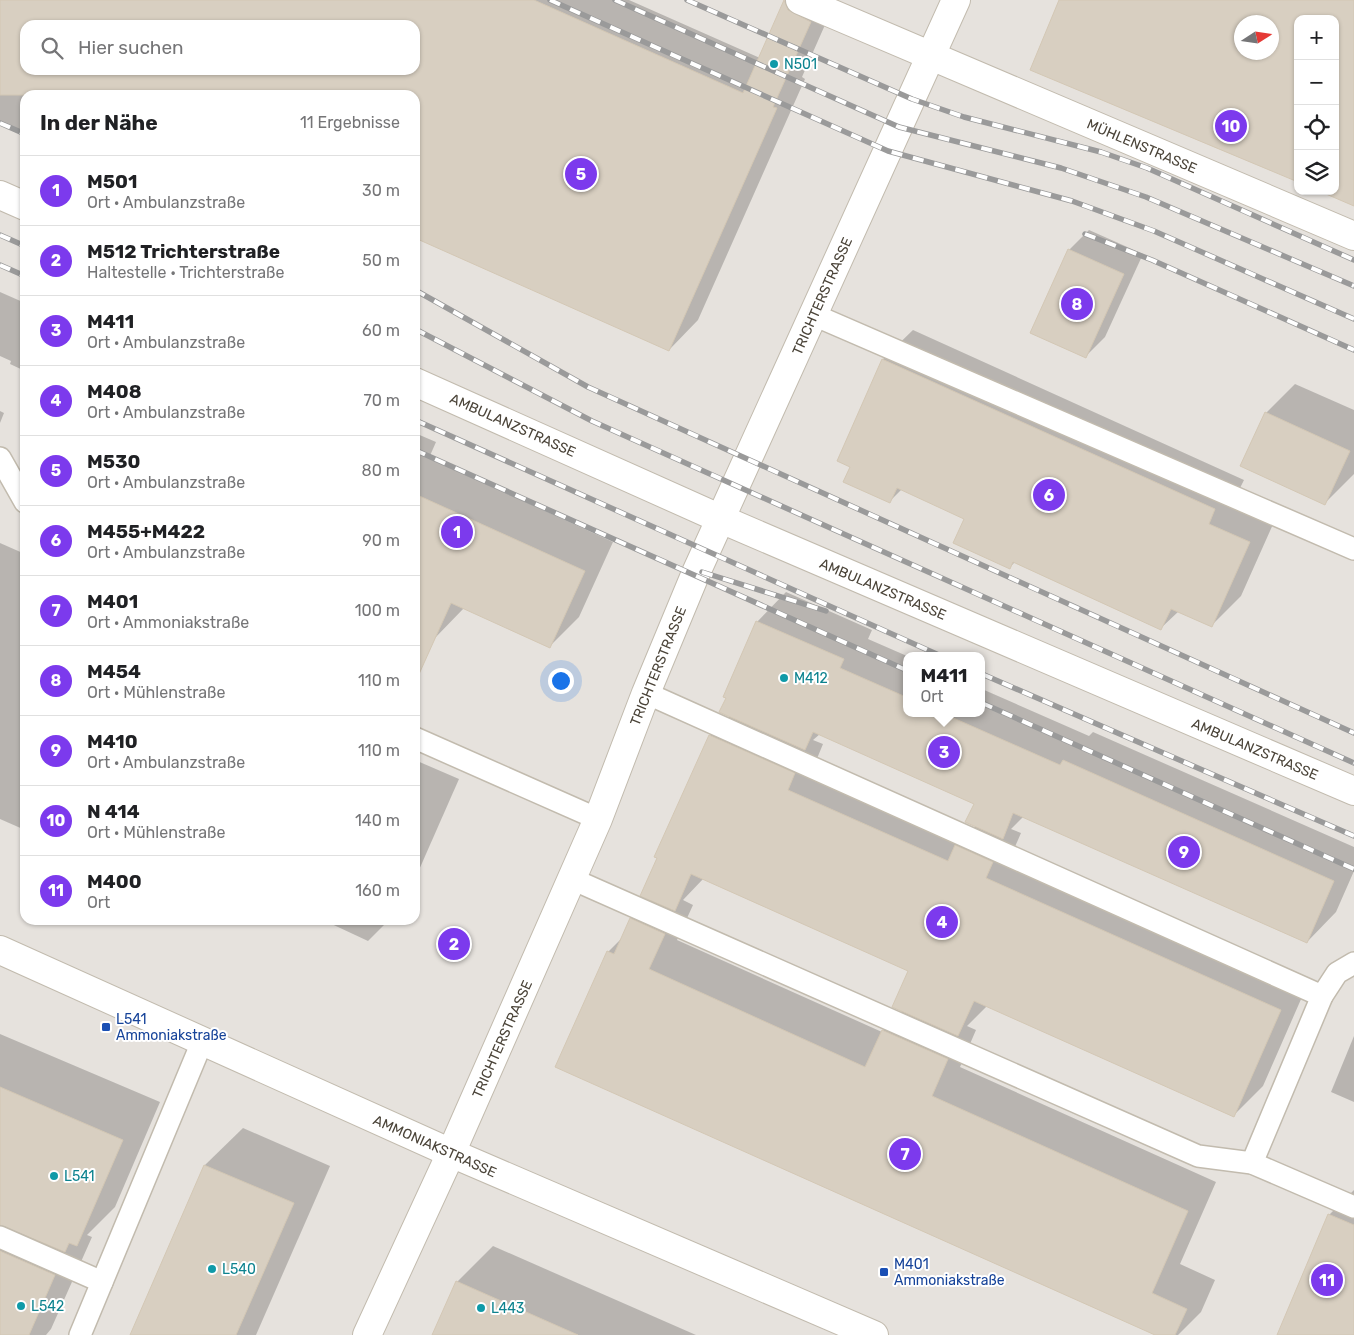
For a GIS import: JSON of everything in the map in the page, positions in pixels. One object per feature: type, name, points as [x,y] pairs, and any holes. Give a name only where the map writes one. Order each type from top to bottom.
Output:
[{"type":"street","name":"MÜHLENSTRASSE","points":[[800,0],[1354,236]]},
{"type":"street","name":"TRICHTERSTRASSE","points":[[367,1335],[451,1153],[598,819],[646,693],[695,575],[956,0]]},
{"type":"street","points":[[0,195],[20,204]]},
{"type":"street","name":"AMBULANZSTRASSE","points":[[420,384],[721,519],[1354,791]]},
{"type":"street","name":"AMMONIAKSTRASSE","points":[[0,950],[451,1153],[874,1335]]},
{"type":"lane","points":[[814,315],[1354,549]]},
{"type":"lane","points":[[0,458],[20,493]]},
{"type":"lane","points":[[646,693],[1322,996]]},
{"type":"lane","points":[[420,740],[598,819]]},
{"type":"lane","points":[[572,879],[1198,1156],[1252,1163],[1354,1207]]},
{"type":"lane","points":[[1252,1163],[1322,996],[1338,973],[1354,963]]},
{"type":"lane","points":[[80,1335],[202,1042]]},
{"type":"lane","points":[[0,1237],[102,1282]]},
{"type":"shaded area","points":[[0,0],[1354,0],[1354,1335],[0,1335]]},
{"type":"building","points":[[0,0],[534,0],[743,93],[784,0],[788,10],[811,22],[773,107],[777,108],[669,351],[420,240],[420,90],[20,90],[20,95],[0,95]]},
{"type":"building","points":[[1059,0],[1354,0],[1354,206],[1328,195],[1339,195],[1339,15],[1294,15],[1294,180],[1030,70]]},
{"type":"building","points":[[1068,249],[1124,274],[1086,358],[1030,333]]},
{"type":"building","points":[[882,359],[1215,509],[1209,524],[1250,542],[1212,627],[1171,609],[1161,630],[1013,562],[1010,569],[953,543],[964,519],[897,488],[890,503],[843,482],[850,467],[837,461]]},
{"type":"building","points":[[1265,412],[1350,451],[1325,505],[1240,466]]},
{"type":"building","points":[[420,496],[585,571],[550,648],[451,603],[420,672]]},
{"type":"building","points":[[756,621],[844,659],[840,668],[903,696],[903,717],[951,717],[1060,765],[1063,760],[1334,881],[1307,943],[1013,813],[1003,839],[965,822],[974,804],[813,732],[805,750],[719,712],[726,698],[723,697]]},
{"type":"building","points":[[709,735],[795,773],[788,790],[948,861],[955,845],[993,862],[986,878],[1281,1010],[1234,1117],[974,1001],[958,1036],[892,1007],[908,971],[691,874],[675,911],[640,896],[657,858],[654,857]]},
{"type":"building","points":[[630,918],[665,934],[649,969],[865,1067],[882,1030],[948,1059],[932,1096],[1188,1211],[1152,1293],[1187,1309],[1175,1335],[1155,1335],[555,1067],[607,951],[614,954]]},
{"type":"building","name":"L541","points":[[0,1087],[123,1140],[77,1246],[69,1243],[65,1252],[0,1225]]},
{"type":"building","name":"L540","points":[[204,1165],[294,1203],[236,1335],[130,1335]]},
{"type":"building","points":[[1328,1214],[1354,1225],[1354,1335],[1277,1335]]},
{"type":"building","name":"L542","points":[[0,1251],[55,1275],[29,1335],[0,1335]]},
{"type":"building","name":"L443","points":[[456,1281],[578,1335],[432,1335]]},
{"type":"railway","points":[[550,0],[888,151],[1072,201],[1154,231],[1354,319]]},
{"type":"railway","points":[[615,0],[899,127],[1061,168],[1146,197],[1354,286]]},
{"type":"railway","points":[[687,0],[912,99],[964,117],[1101,152],[1147,168],[1354,260]]},
{"type":"railway","points":[[0,123],[20,132]]},
{"type":"railway","points":[[1085,234],[1152,260],[1354,350]]},
{"type":"railway","points":[[0,235],[20,244]]},
{"type":"railway","points":[[0,265],[20,274]]},
{"type":"railway","points":[[420,293],[588,387],[1354,733]]},
{"type":"railway","points":[[420,332],[592,421],[1354,763]]},
{"type":"railway","points":[[420,422],[932,652]]},
{"type":"railway","points":[[420,452],[903,669]]},
{"type":"railway","points":[[702,572],[826,611]]},
{"type":"railway","points":[[985,675],[1354,836]]},
{"type":"railway","points":[[985,704],[1354,869]]},
{"type":"place","name":"N501","points":[[774,64]]},
{"type":"place","name":"N 414","points":[[1231,126]]},
{"type":"place","name":"M530","points":[[581,174]]},
{"type":"place","name":"M454","points":[[1077,304]]},
{"type":"place","name":"M455+M422","points":[[1049,495]]},
{"type":"place","name":"M501","points":[[457,532]]},
{"type":"place","name":"M412","points":[[784,678]]},
{"type":"place","name":"M411","points":[[944,752]]},
{"type":"place","name":"M410","points":[[1184,852]]},
{"type":"place","name":"M408","points":[[942,922]]},
{"type":"place","name":"M512 Trichterstraße","points":[[454,944]]},
{"type":"place","name":"L541 Ammoniakstraße","points":[[106,1027]]},
{"type":"place","name":"M401","points":[[905,1154]]},
{"type":"place","name":"L541","points":[[54,1176]]},
{"type":"place","name":"L540","points":[[212,1269]]},
{"type":"place","name":"M401 Ammoniakstraße","points":[[884,1272]]},
{"type":"place","name":"M400","points":[[1327,1280]]},
{"type":"place","name":"L542","points":[[21,1306]]},
{"type":"place","name":"L443","points":[[481,1308]]}]
